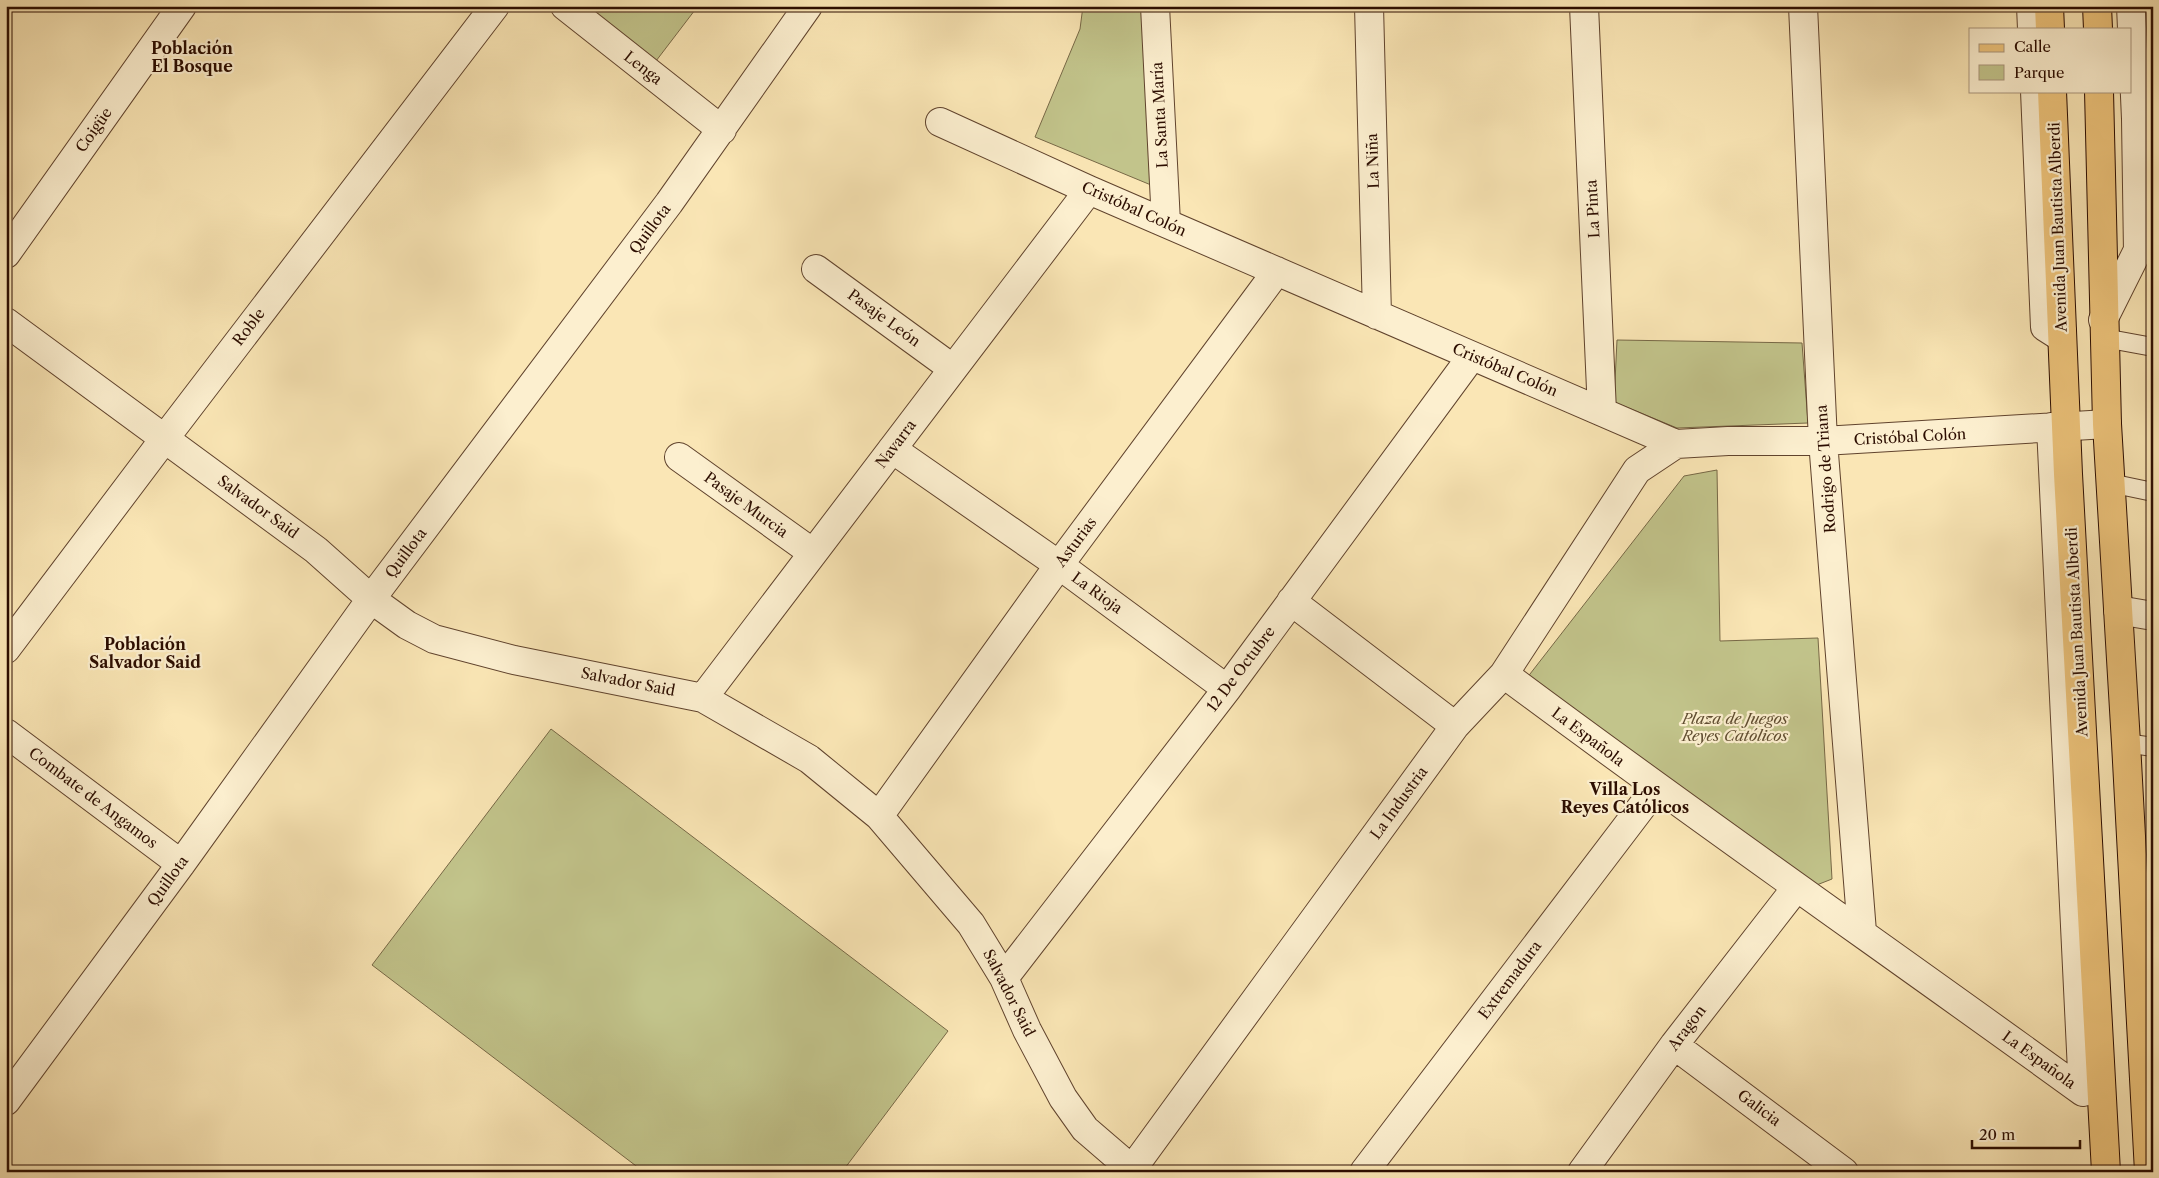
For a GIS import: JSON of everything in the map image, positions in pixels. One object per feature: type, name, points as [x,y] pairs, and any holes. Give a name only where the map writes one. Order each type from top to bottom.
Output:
[{"type":"main road","points":[[2049,6],[2050,28]]},
{"type":"main road","points":[[2097,6],[2098,28]]},
{"type":"main road","name":"Avenida Juan Bautista Alberdi","points":[[2052,92],[2062,332],[2058,427],[2106,1172]]},
{"type":"main road","points":[[2099,92],[2107,424],[2126,742],[2144,921],[2149,1172]]},
{"type":"street","name":"Coigüe","points":[[6,254],[182,6]]},
{"type":"street","name":"Roble","points":[[6,650],[164,438],[495,6]]},
{"type":"street","name":"Lenga","points":[[565,6],[722,130]]},
{"type":"street","name":"Quillota","points":[[6,1101],[371,599],[669,203],[808,6]]},
{"type":"street","name":"La Santa María","points":[[1155,6],[1166,223]]},
{"type":"street","name":"La Niña","points":[[1369,6],[1377,315]]},
{"type":"street","name":"La Pinta","points":[[1584,6],[1602,412]]},
{"type":"street","name":"Rodrigo de Triana","points":[[1803,6],[1823,441],[1862,932]]},
{"type":"street","points":[[2031,6],[2032,28]]},
{"type":"street","points":[[2131,6],[2145,130],[2138,253]]},
{"type":"street","points":[[2034,92],[2045,327],[2056,334],[2062,332]]},
{"type":"street","name":"Cristóbal Colón","points":[[940,122],[1089,190],[1676,444],[1728,441],[1823,441],[2107,424]]},
{"type":"street","name":"Navarra","points":[[703,698],[1089,190]]},
{"type":"street","points":[[2104,329],[2153,219]]},
{"type":"street","name":"Pasaje León","points":[[816,269],[952,368]]},
{"type":"street","name":"Asturias","points":[[878,816],[1059,565],[1277,271]]},
{"type":"street","name":"Salvador Said","points":[[6,322],[316,550],[371,599],[407,625],[434,639],[514,660],[703,698],[809,760],[878,816],[971,924],[1004,978],[1027,1030],[1062,1098],[1085,1129],[1133,1171]]},
{"type":"street","name":"12 De Octubre","points":[[1004,978],[1227,689],[1472,356]]},
{"type":"street","name":"La Española","points":[[1504,674],[1656,788],[1796,888],[1862,932],[2083,1092],[2058,427]]},
{"type":"street","name":"La Industria","points":[[1133,1171],[1455,726],[1504,674],[1637,470],[1676,444]]},
{"type":"street","name":"La Rioja","points":[[892,449],[1059,565],[1227,689]]},
{"type":"street","name":"Pasaje Murcia","points":[[679,457],[814,553]]},
{"type":"street","points":[[1290,601],[1455,726]]},
{"type":"street","points":[[2118,610],[2153,616]]},
{"type":"street","name":"Combate de Angamos","points":[[7,735],[180,864]]},
{"type":"street","name":"Extremadura","points":[[1364,1172],[1656,788]]},
{"type":"street","name":"Aragon","points":[[1582,1172],[1674,1045],[1796,888]]},
{"type":"street","name":"Galicia","points":[[1674,1045],[1844,1172]]},
{"type":"lane","points":[[2104,329],[2153,347]]},
{"type":"lane","points":[[2110,483],[2153,492]]},
{"type":"lane","points":[[2126,742],[2153,747]]},
{"type":"green space","points":[[573,6],[698,6],[656,61]]},
{"type":"green space","points":[[1083,6],[1143,6],[1151,185],[1035,137],[1080,29]]},
{"type":"green space","points":[[1617,340],[1802,343],[1808,423],[1677,428],[1614,402]]},
{"type":"green space","name":"Plaza de Juegos Reyes Católicos","points":[[1717,470],[1720,641],[1818,638],[1832,879],[1809,888],[1523,683],[1684,476]]},
{"type":"green space","points":[[551,729],[948,1031],[842,1172],[644,1172],[372,965]]},
{"type":"district","name":"Población El Bosque","points":[[192,57]]},
{"type":"district","name":"Población Salvador Said","points":[[145,653]]},
{"type":"district","name":"Villa Los Reyes Católicos","points":[[1625,798]]}]
